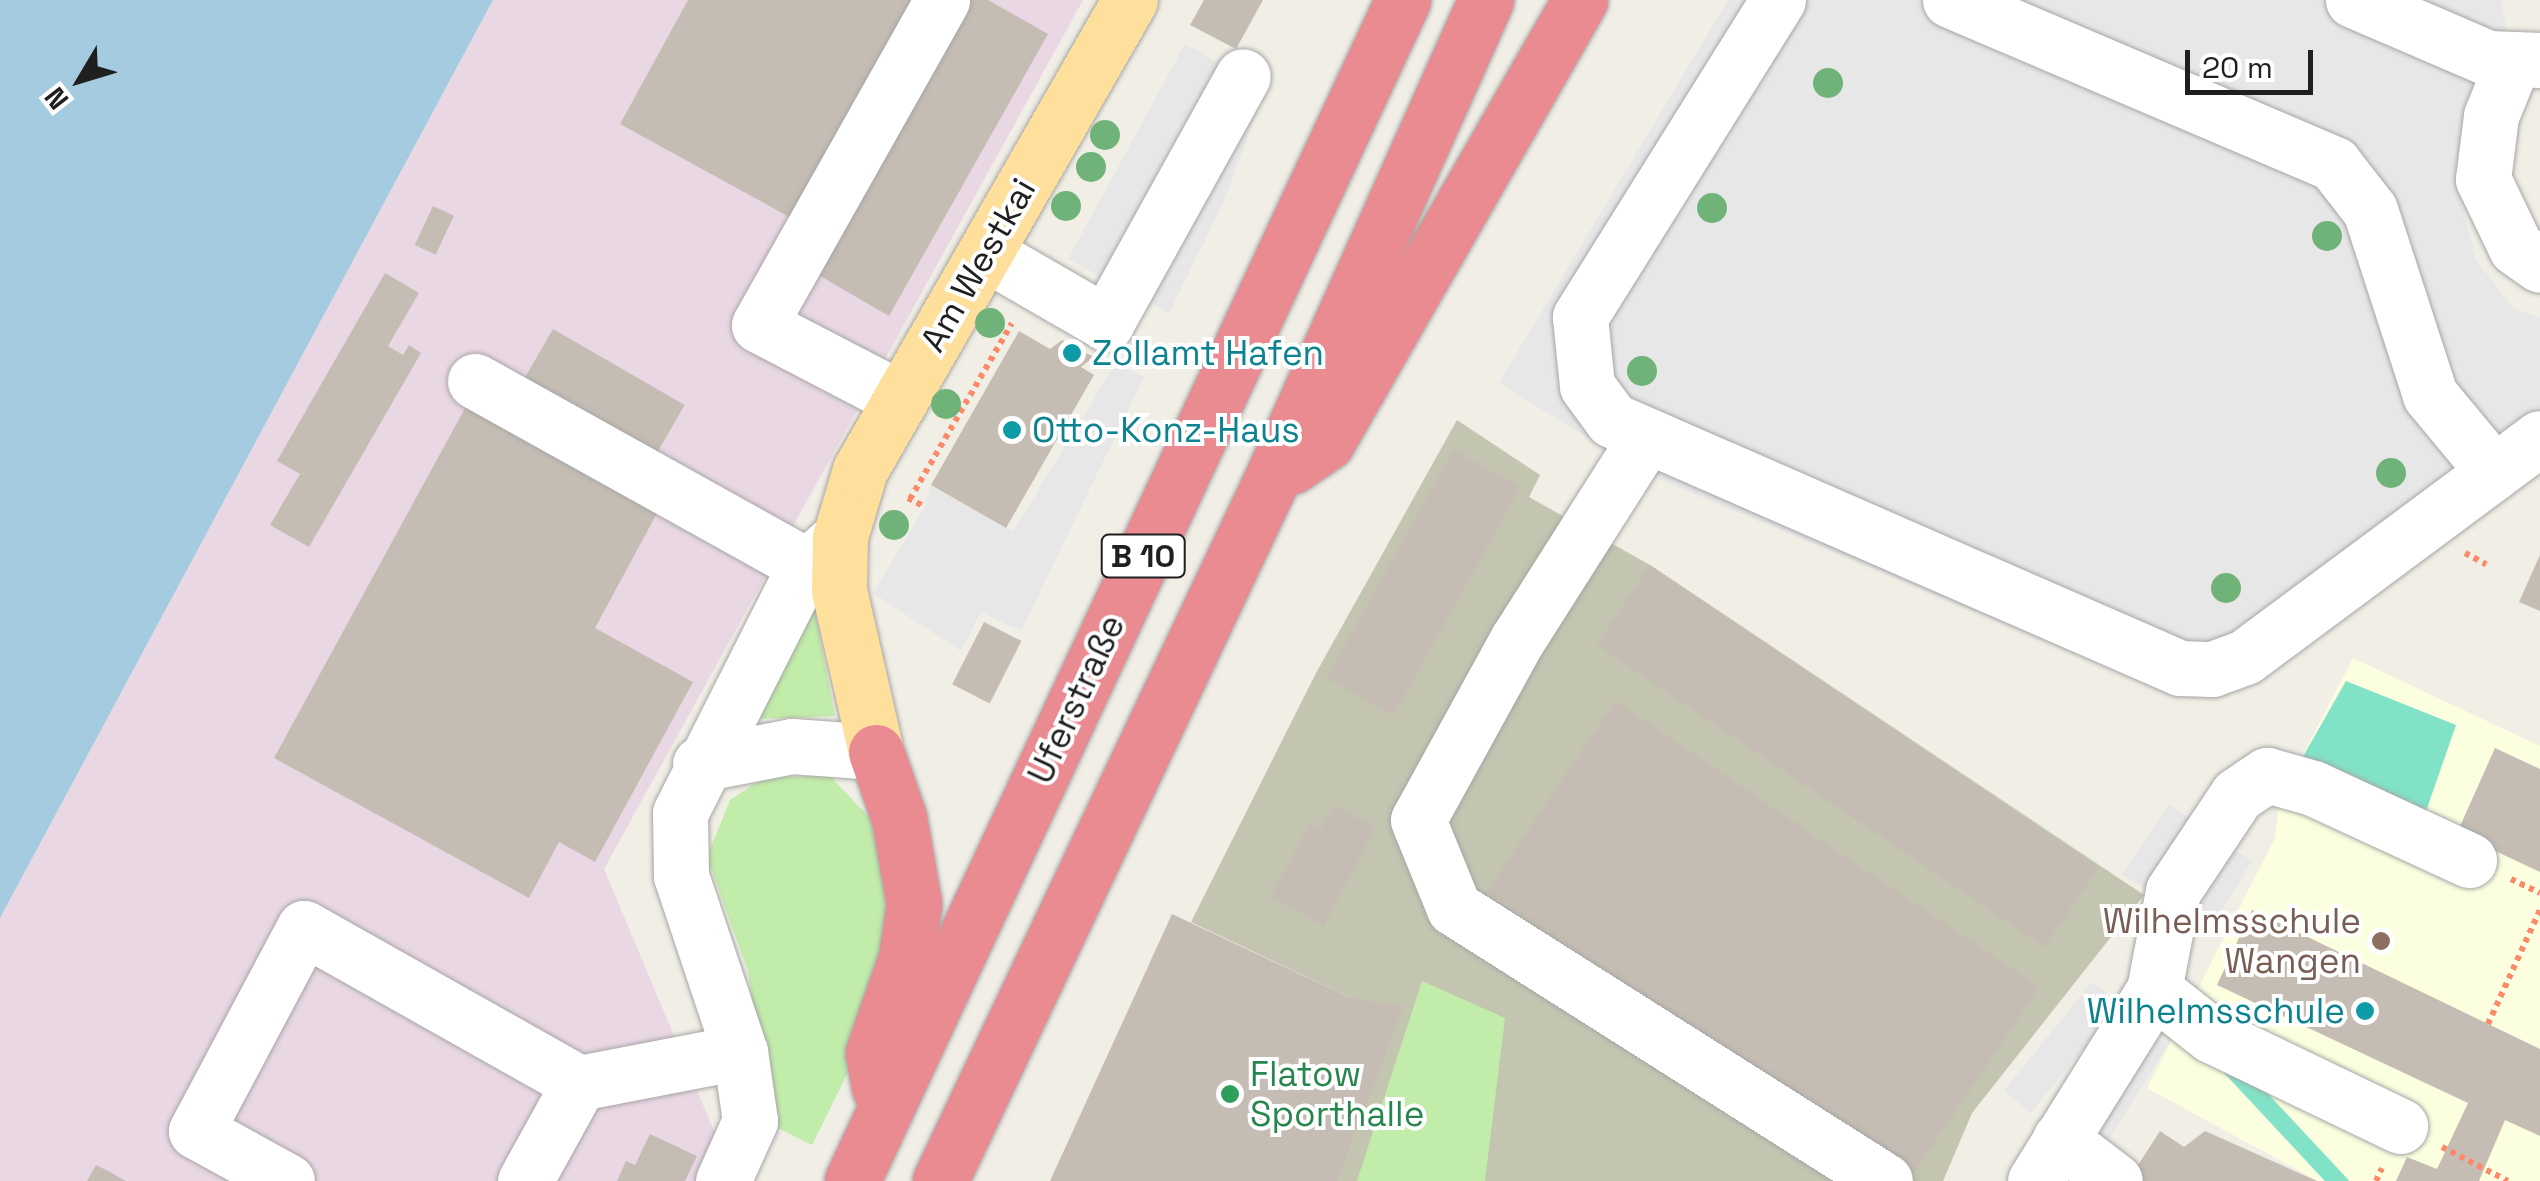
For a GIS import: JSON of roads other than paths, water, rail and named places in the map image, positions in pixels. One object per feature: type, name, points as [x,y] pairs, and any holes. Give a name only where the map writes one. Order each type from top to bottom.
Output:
[{"type":"highway","name":"Uferstraße","points":[[852,1181],[1404,0]]},
{"type":"highway","name":"B 10","points":[[940,1181],[1270,483],[1486,0]]},
{"type":"highway","name":"B 10","points":[[1270,483],[1327,442],[1580,0]]},
{"type":"highway","points":[[876,752],[899,818],[914,904],[906,958],[873,1053],[884,1113]]},
{"type":"main road","name":"Am Westkai","points":[[876,752],[824,552],[860,470],[1130,0]]},
{"type":"street","points":[[901,399],[759,325],[942,0]]},
{"type":"street","points":[[1778,0],[1580,317],[1587,386],[1612,420],[2180,668],[2212,669],[2246,657],[2540,438]]},
{"type":"street","points":[[1950,0],[2334,164],[2370,210],[2430,395],[2494,472]]},
{"type":"street","points":[[2354,0],[2488,58],[2527,60]]},
{"type":"street","points":[[2527,60],[2490,116],[2483,179],[2516,248],[2540,264]]},
{"type":"street","points":[[985,253],[1106,324],[1243,76]]},
{"type":"street","points":[[475,380],[824,552]]},
{"type":"street","points":[[1646,437],[1517,640],[1418,820],[1454,908],[1885,1181]]},
{"type":"street","name":"Am Westkai","points":[[723,1181],[750,1121],[740,1052],[678,857],[680,813],[700,764],[824,552]]},
{"type":"street","points":[[700,764],[792,746],[876,752]]},
{"type":"street","points":[[2115,1181],[2048,1160],[2154,990],[2173,891],[2237,795],[2268,775],[2314,788],[2469,860]]},
{"type":"street","points":[[287,1181],[196,1132],[304,928],[579,1082],[740,1052]]},
{"type":"street","points":[[2154,990],[2211,1035],[2420,1136]]},
{"type":"street","points":[[525,1181],[579,1082]]},
{"type":"water","points":[[0,0],[493,0],[0,918]]},
{"type":"place","name":"Zollamt Hafen","points":[[1072,353]]},
{"type":"place","name":"Otto-Konz-Haus","points":[[1012,430]]},
{"type":"place","name":"Wilhelmsschule Wangen","points":[[2381,941]]},
{"type":"place","name":"Wilhelmsschule","points":[[2365,1011]]},
{"type":"place","name":"Flatow Sporthalle","points":[[1230,1094]]}]
